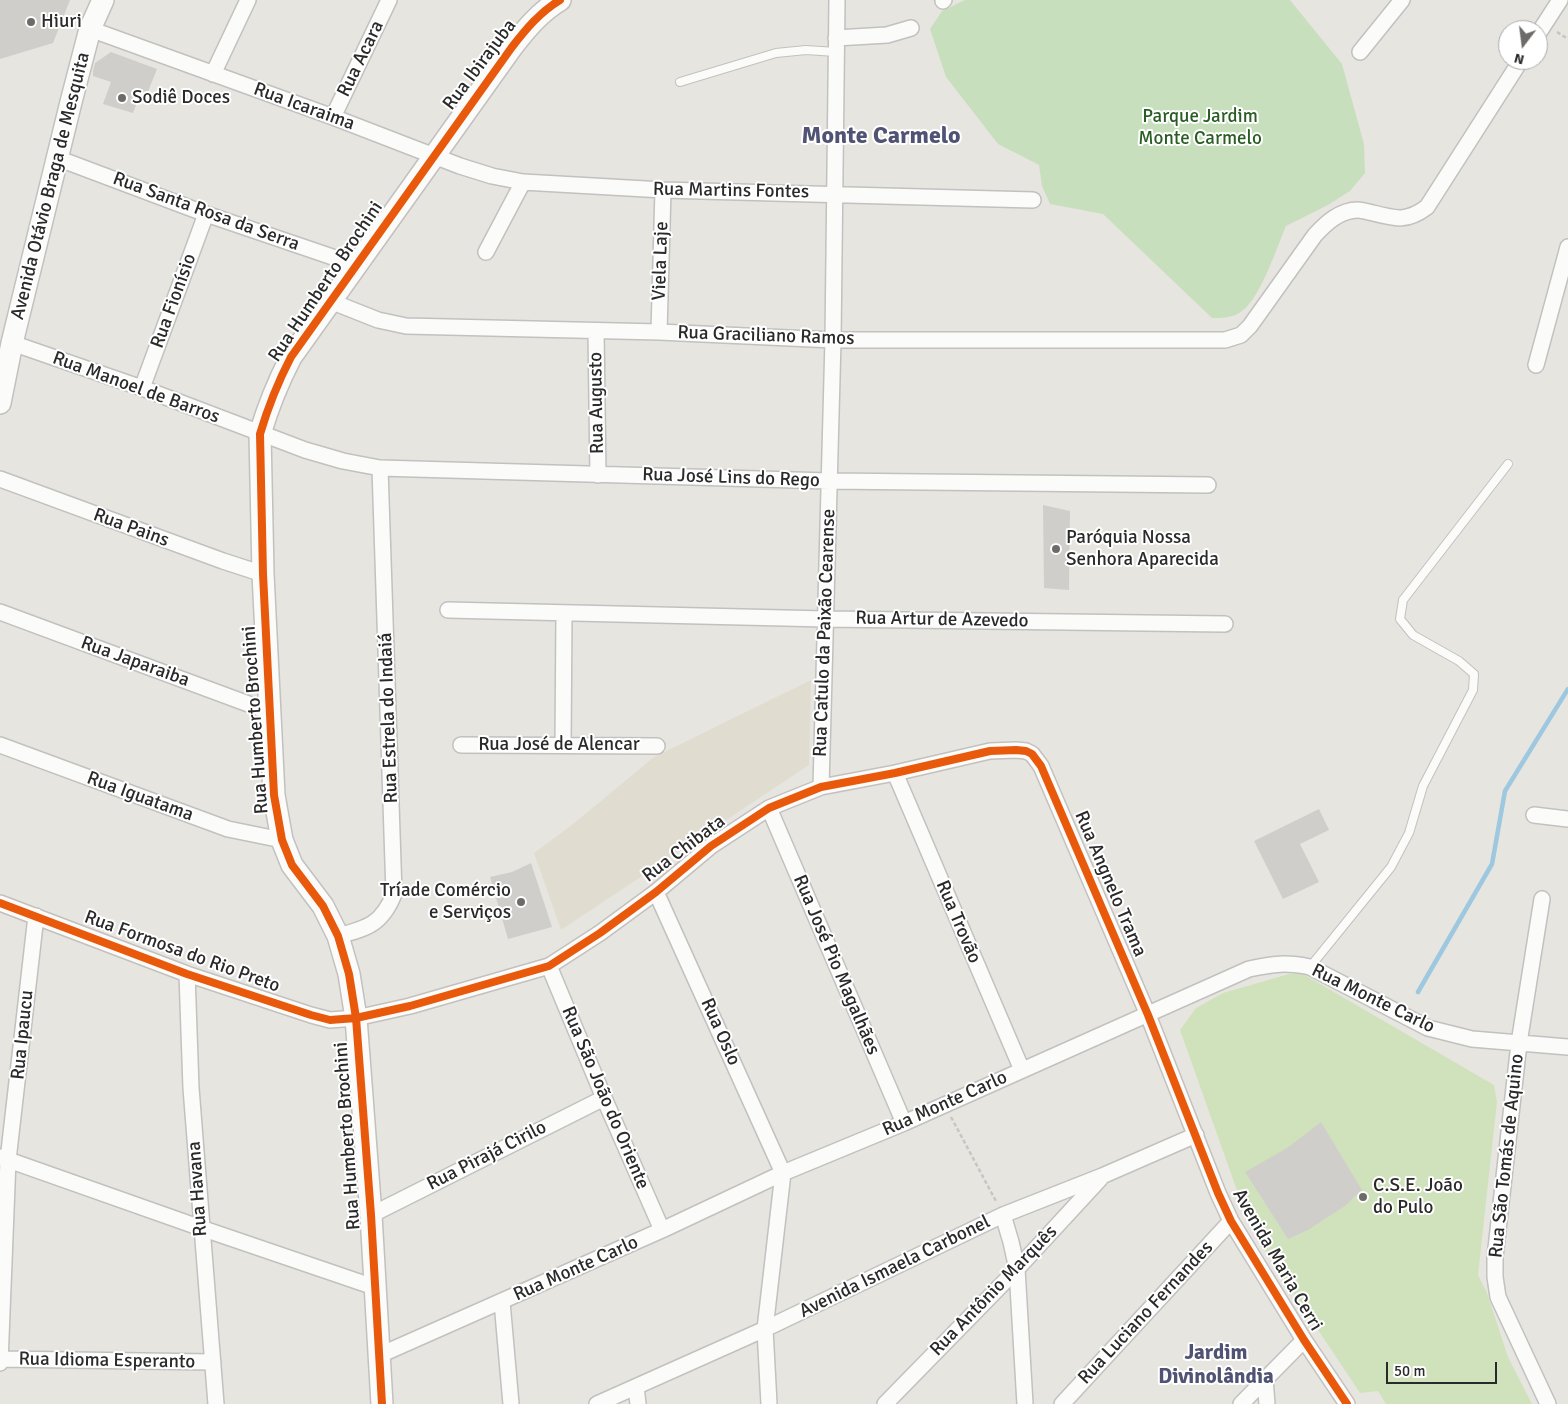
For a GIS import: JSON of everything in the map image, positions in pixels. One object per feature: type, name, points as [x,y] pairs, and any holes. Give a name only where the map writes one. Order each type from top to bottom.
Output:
[{"type":"street","name":"Avenida Otávio Braga de Mesquita","points":[[0,403],[12,344],[57,158],[90,29],[103,0]]},
{"type":"street","points":[[213,74],[248,0]]},
{"type":"street","name":"Rua Acara","points":[[332,117],[389,0]]},
{"type":"street","name":"Rua Ibirajuba","points":[[434,156],[532,23],[560,0]]},
{"type":"street","name":"Rua Catulo da Paixão Cearense","points":[[821,786],[833,340],[836,0]]},
{"type":"street","points":[[1360,52],[1402,0]]},
{"type":"street","points":[[1547,20],[1560,0]]},
{"type":"street","points":[[836,45],[887,35],[910,28]]},
{"type":"street","name":"Rua Icaraima","points":[[90,29],[434,156]]},
{"type":"street","name":"Rua Graciliano Ramos","points":[[330,301],[378,320],[406,326],[659,332],[833,340],[1225,340],[1241,334],[1250,326],[1315,235],[1335,217],[1358,210],[1392,218],[1406,218],[1417,215],[1427,207],[1515,70]]},
{"type":"street","name":"Rua Martins Fontes","points":[[434,156],[492,176],[523,182],[663,190],[833,193],[1033,200]]},
{"type":"street","name":"Rua Humberto Brochini","points":[[382,1404],[371,1215],[356,1018],[349,974],[338,936],[323,906],[292,865],[282,840],[274,796],[263,574],[260,434],[276,386],[291,357],[434,156]]},
{"type":"street","name":"Rua Santa Rosa da Serra","points":[[57,158],[206,214],[356,265]]},
{"type":"street","points":[[486,252],[523,182]]},
{"type":"street","name":"Viela Laje","points":[[659,332],[663,190]]},
{"type":"street","name":"Rua Fionísio","points":[[142,388],[206,214]]},
{"type":"street","points":[[1536,365],[1568,247]]},
{"type":"street","name":"Rua Augusto","points":[[596,331],[598,474]]},
{"type":"street","name":"Rua Manoel de Barros","points":[[12,344],[142,388],[260,434]]},
{"type":"street","name":"Rua José Lins do Rego","points":[[260,434],[315,453],[380,468],[829,481],[1208,485]]},
{"type":"street","name":"Rua Estrela do Indaiá","points":[[338,936],[358,931],[377,921],[387,911],[394,894],[380,468]]},
{"type":"street","name":"Rua Pains","points":[[0,479],[214,558],[263,574]]},
{"type":"street","name":"Rua Artur de Azevedo","points":[[448,610],[826,619],[1225,624]]},
{"type":"street","name":"Rua Japaraiba","points":[[0,612],[270,712]]},
{"type":"street","points":[[563,745],[564,613]]},
{"type":"street","name":"Rua Iguatama","points":[[0,745],[228,829],[282,840]]},
{"type":"street","name":"Rua José de Alencar","points":[[461,745],[658,746]]},
{"type":"street","name":"Rua Chibata","points":[[356,1018],[410,1006],[549,966],[570,954],[656,892],[711,846],[769,808],[821,786],[895,773],[990,751],[1026,751],[1032,754],[1041,766]]},
{"type":"street","name":"Rua Angnelo Trama","points":[[1041,766],[1148,1014]]},
{"type":"street","name":"Rua Trovão","points":[[895,773],[1022,1070]]},
{"type":"street","name":"Rua José Pio Magalhães","points":[[769,808],[904,1123]]},
{"type":"street","points":[[1534,815],[1568,820]]},
{"type":"street","name":"Rua Oslo","points":[[656,892],[783,1173]]},
{"type":"street","name":"Rua São Tomás de Aquino","points":[[1542,899],[1519,1043],[1495,1257],[1495,1277],[1498,1297],[1548,1404]]},
{"type":"street","name":"Rua Formosa do Rio Preto","points":[[0,903],[187,974],[330,1020],[356,1018]]},
{"type":"street","name":"Rua Ipaucu","points":[[0,1363],[4,1159],[36,916]]},
{"type":"street","name":"Rua Monte Carlo","points":[[380,1355],[662,1230],[783,1173],[904,1123],[1249,969],[1277,964],[1295,964],[1310,967],[1428,1028],[1472,1039],[1568,1047]]},
{"type":"street","name":"Rua São João do Oriente","points":[[549,966],[662,1230]]},
{"type":"street","name":"Rua Havana","points":[[187,974],[191,1088],[216,1404]]},
{"type":"street","name":"Avenida Maria Cerri","points":[[1148,1014],[1218,1193],[1231,1221],[1304,1340],[1347,1404]]},
{"type":"street","name":"Rua Pirajá Cirilo","points":[[371,1215],[604,1098]]},
{"type":"street","name":"Avenida Ismaela Carbonel","points":[[597,1404],[765,1329],[1003,1215],[1102,1176],[1196,1134]]},
{"type":"street","points":[[4,1159],[374,1287]]},
{"type":"street","points":[[769,1404],[765,1329],[783,1173]]},
{"type":"street","name":"Rua Antônio Marquês","points":[[886,1404],[1016,1269],[1102,1176]]},
{"type":"street","points":[[1003,1215],[1016,1269],[1025,1404]]},
{"type":"street","name":"Rua Luciano Fernandes","points":[[1062,1404],[1231,1221]]},
{"type":"street","points":[[502,1302],[511,1404]]},
{"type":"street","points":[[1241,1404],[1304,1340]]},
{"type":"street","name":"Rua Idioma Esperanto","points":[[0,1359],[214,1362]]},
{"type":"street","points":[[1266,1379],[1267,1404]]},
{"type":"street","points":[[636,1387],[638,1404]]},
{"type":"lane","points":[[680,82],[776,53],[836,45]]},
{"type":"lane","points":[[1310,967],[1391,868],[1409,833],[1423,786],[1473,690],[1474,674],[1459,661],[1413,635],[1400,620],[1403,600],[1508,464]]},
{"type":"path","points":[[944,1105],[1003,1215]]},
{"type":"shaded area","points":[[811,680],[809,765],[561,930],[534,853],[573,824],[654,757]]},
{"type":"green space","name":"Parque Jardim Monte Carmelo","points":[[965,0],[1290,0],[1342,64],[1364,144],[1365,173],[1350,191],[1328,205],[1286,226],[1267,274],[1254,298],[1239,313],[1233,316],[1212,318],[1103,214],[1050,204],[1042,186],[1039,165],[998,144],[946,77],[930,29],[942,11]]},
{"type":"green space","name":"C.S.E. João do Pulo","points":[[1289,974],[1303,974],[1494,1085],[1497,1102],[1478,1275],[1487,1293],[1508,1357],[1532,1404],[1386,1404],[1378,1391],[1360,1393],[1267,1253],[1245,1213],[1180,1030],[1196,1008],[1223,993]]},
{"type":"building","name":"Hiuri","points":[[0,0],[70,0],[53,43],[0,59]]},
{"type":"building","points":[[111,52],[157,69],[147,94],[141,92],[133,113],[103,104],[111,82],[93,76],[93,71],[95,63]]},
{"type":"building","name":"Paróquia Nossa Senhora Aparecida","points":[[1043,505],[1070,511],[1069,590],[1044,588]]},
{"type":"building","points":[[1319,809],[1329,830],[1300,844],[1319,882],[1283,899],[1254,841]]},
{"type":"building","name":"Tríade Comércio e Serviços","points":[[531,863],[552,927],[508,939],[490,877],[512,872]]},
{"type":"building","points":[[1321,1122],[1362,1190],[1345,1206],[1308,1230],[1288,1239],[1245,1172],[1287,1148]]},
{"type":"waterway","points":[[1418,992],[1492,864],[1505,791],[1568,689]]},
{"type":"cycle path","points":[[382,1404],[371,1215],[356,1018],[349,974],[338,936],[323,906],[292,865],[282,840],[274,795],[263,574],[260,434],[266,414],[291,357],[512,47],[540,15],[560,0]]},
{"type":"cycle path","points":[[0,903],[187,974],[311,1015],[330,1020],[356,1018],[410,1006],[549,966],[600,933],[656,892],[711,846],[769,808],[821,787],[895,773],[990,751],[1026,751],[1032,754],[1041,766],[1148,1015],[1218,1193],[1231,1221],[1304,1340],[1347,1404]]},
{"type":"place","name":"Hiuri","points":[[31,22]]},
{"type":"place","name":"Sodiê Doces","points":[[122,98]]},
{"type":"place","name":"Paróquia Nossa Senhora Aparecida","points":[[1056,549]]},
{"type":"place","name":"Tríade Comércio e Serviços","points":[[521,902]]},
{"type":"place","name":"C.S.E. João do Pulo","points":[[1363,1197]]},
{"type":"district","name":"Monte Carmelo","points":[[881,137]]},
{"type":"district","name":"Jardim Divinolândia","points":[[1216,1365]]}]
